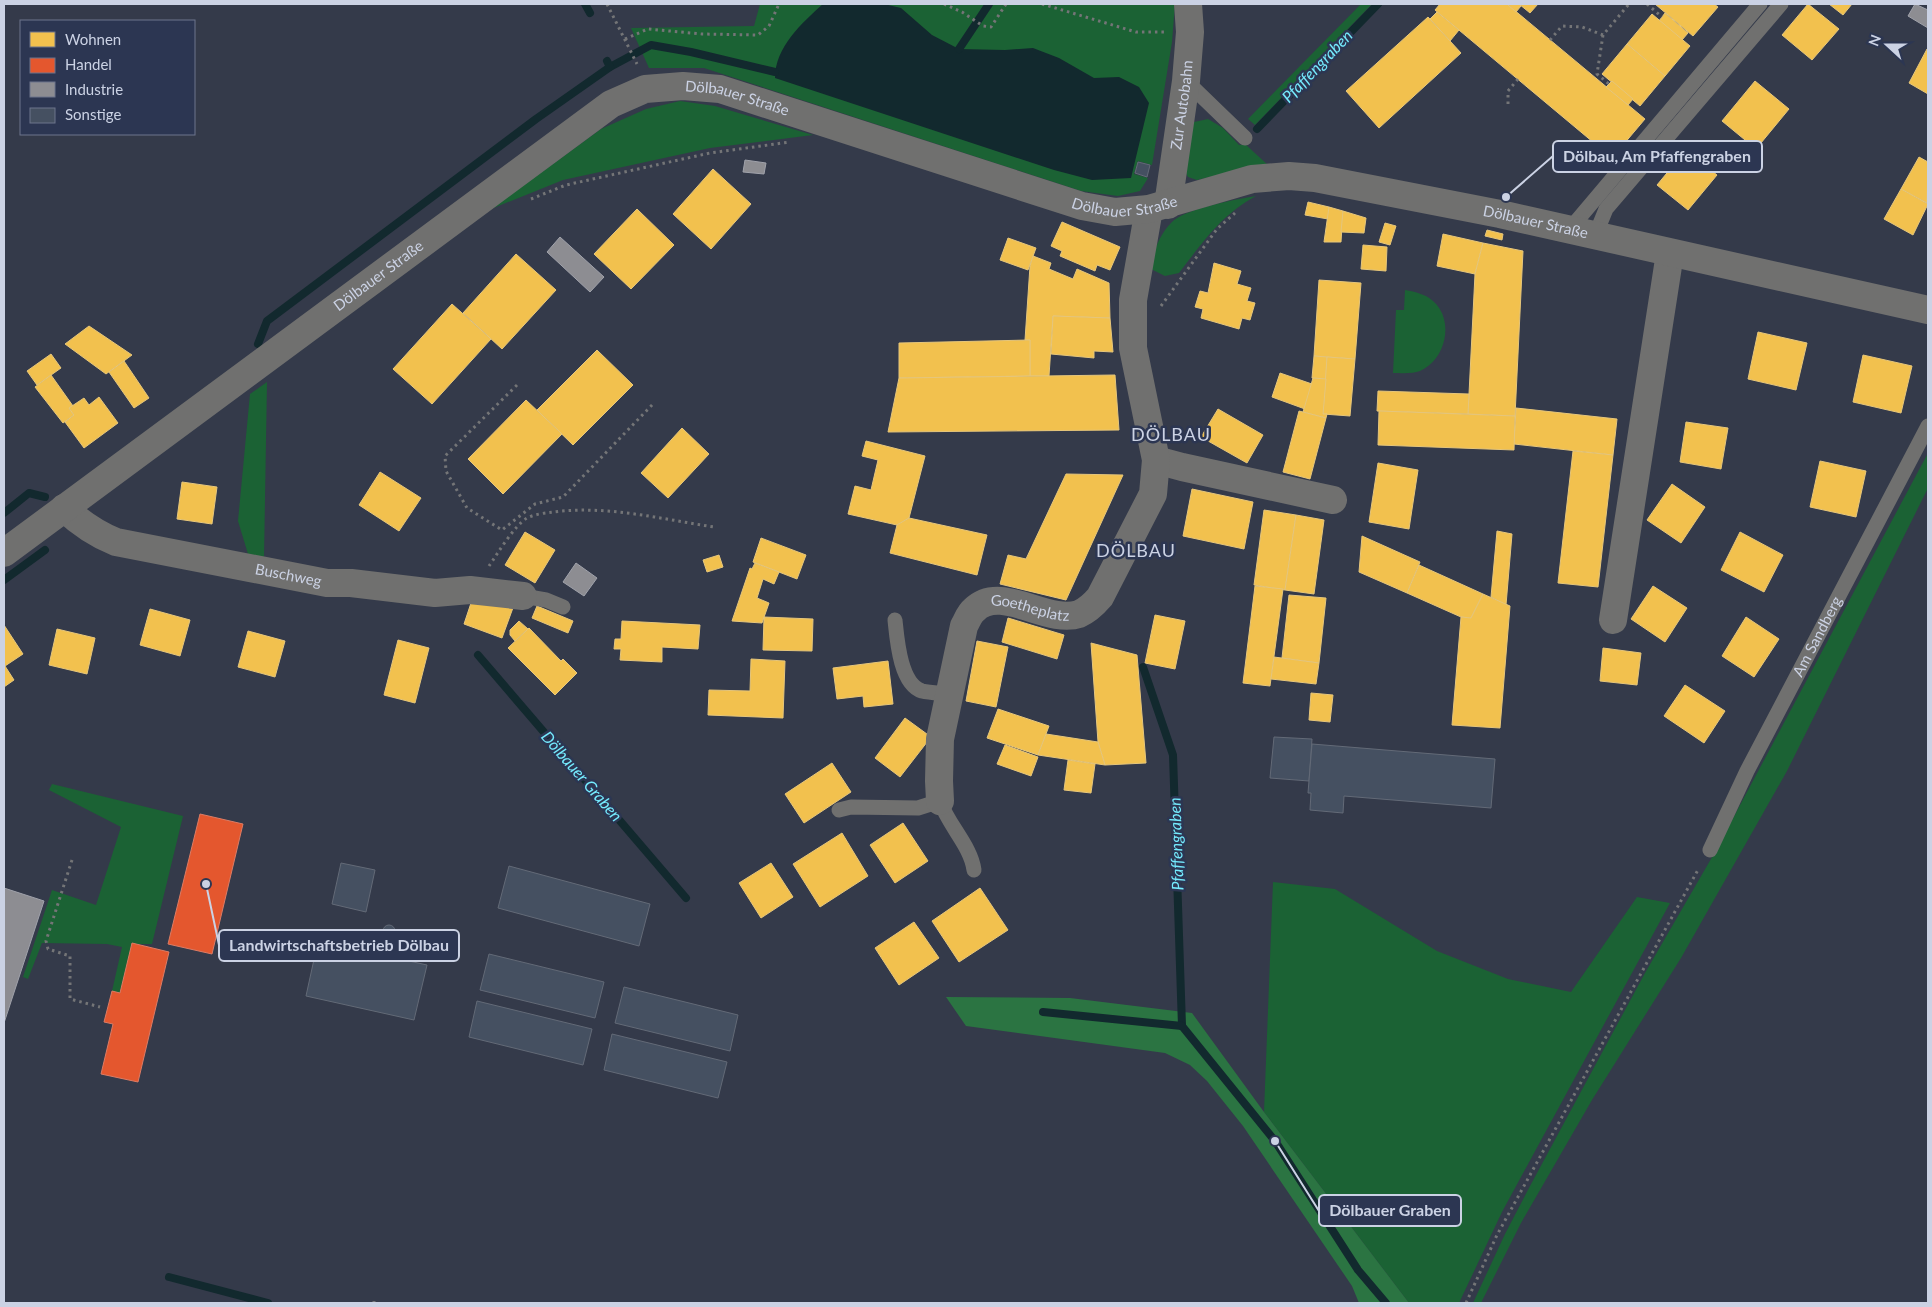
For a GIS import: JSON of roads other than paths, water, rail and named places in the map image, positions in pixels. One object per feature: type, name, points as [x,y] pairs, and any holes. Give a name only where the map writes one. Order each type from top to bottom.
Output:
[{"type":"street","name":"Zur Autobahn","points":[[1158,207],[1186,81],[1190,32],[1188,4]]},
{"type":"street","name":"Dölbauer Straße","points":[[4,553],[611,104],[645,89],[683,86],[720,89],[1082,206],[1115,212],[1158,207],[1252,178],[1289,176],[1315,178],[1426,199],[1928,310]]},
{"type":"street","name":"Goetheplatz","points":[[940,801],[940,739],[964,626],[973,610],[985,602],[1002,600],[1063,616],[1078,614],[1091,608],[1100,597],[1128,539],[1153,494],[1156,460],[1133,348],[1133,300],[1158,207]]},
{"type":"street","points":[[1614,620],[1670,252]]},
{"type":"street","points":[[1156,460],[1333,500]]},
{"type":"street","name":"Buschweg","points":[[64,508],[96,534],[116,542],[327,582],[435,593],[470,590],[523,596]]},
{"type":"lane","points":[[1569,230],[1760,4]]},
{"type":"lane","name":"Dölbauer Straße","points":[[1595,236],[1606,209],[1781,4]]},
{"type":"lane","points":[[1186,81],[1246,138]]},
{"type":"lane","name":"Am Sandberg","points":[[1710,850],[1747,771],[1928,426]]},
{"type":"lane","points":[[523,596],[546,600],[563,607]]},
{"type":"lane","points":[[895,620],[899,649],[906,674],[913,686],[922,691],[950,694]]},
{"type":"lane","points":[[839,810],[851,807],[918,808],[940,801]]},
{"type":"lane","name":"Goetheplatz","points":[[940,801],[944,813],[973,860],[974,870]]},
{"type":"waterway","points":[[585,4],[590,13]]},
{"type":"waterway","points":[[959,49],[989,4]]},
{"type":"waterway","name":"Pfaffengraben","points":[[1257,129],[1378,4]]},
{"type":"waterway","points":[[610,67],[651,45],[691,52],[775,72]]},
{"type":"waterway","points":[[258,344],[267,321],[536,119],[610,67],[607,61]]},
{"type":"waterway","name":"Dölbauer Graben","points":[[4,513],[29,493],[45,497]]},
{"type":"waterway","points":[[4,580],[45,550]]},
{"type":"waterway","name":"Dölbauer Graben","points":[[478,655],[686,898]]},
{"type":"waterway","name":"Pfaffengraben","points":[[1143,667],[1173,755],[1182,1026]]},
{"type":"waterway","name":"Dölbauer Graben","points":[[1043,1012],[1182,1026],[1275,1141],[1358,1270],[1386,1303]]},
{"type":"waterway","points":[[169,1277],[268,1303]]},
{"type":"place","name":"Dölbau, Am Pfaffengraben","points":[[1506,197]]},
{"type":"place","name":"Landwirtschaftsbetrieb Dölbau","points":[[206,884]]},
{"type":"place","name":"Dölbauer Graben","points":[[1275,1141]]},
{"type":"district","name":"DÖLBAU","points":[[1171,435]]},
{"type":"district","name":"DÖLBAU","points":[[1136,551]]}]
